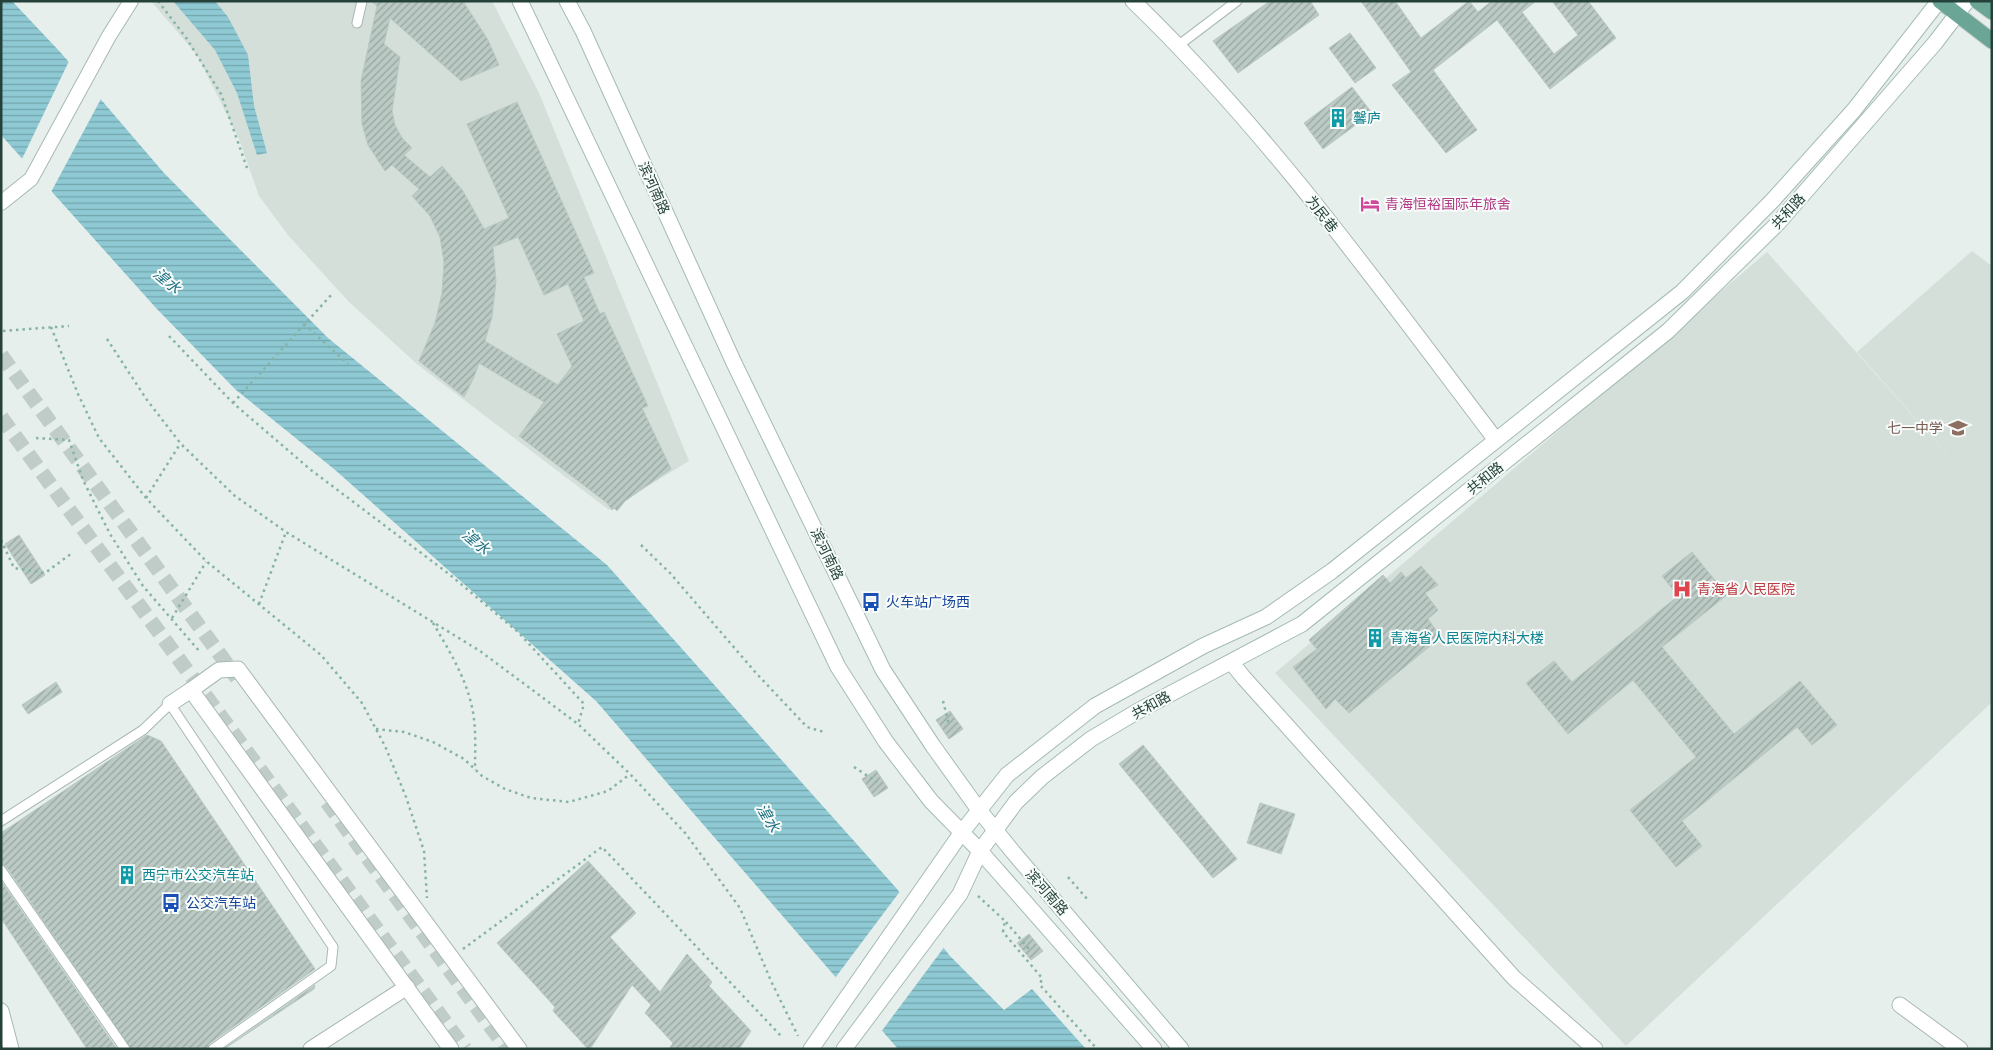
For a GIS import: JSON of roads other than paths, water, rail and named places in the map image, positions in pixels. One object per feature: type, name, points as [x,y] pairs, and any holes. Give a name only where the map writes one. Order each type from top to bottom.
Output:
[{"type":"main road","points":[[520,1],[838,667],[892,750],[931,801],[980,850],[1154,1049]]},
{"type":"main road","name":"滨河南路","points":[[567,1],[583,31],[734,363],[883,670],[933,746],[979,810],[1181,1049]]},
{"type":"main road","name":"为民巷","points":[[1133,1],[1179,45],[1282,162],[1496,440]]},
{"type":"main road","points":[[1940,1],[1992,41]]},
{"type":"main road","name":"共和路","points":[[815,1044],[962,832],[1007,775],[1095,706],[1203,646],[1266,617],[1332,571],[1682,292],[1772,201],[1854,110],[1940,1]]},
{"type":"main road","name":"共和路","points":[[844,1049],[960,894],[980,850],[1016,802],[1042,776],[1091,739],[1302,624],[1668,331],[1778,223],[1935,43],[1967,1]]},
{"type":"main road","points":[[1977,1],[1992,12]]},
{"type":"main road","points":[[1231,662],[1514,978],[1595,1049]]},
{"type":"main road","points":[[170,704],[219,670],[238,669],[519,1049]]},
{"type":"main road","points":[[191,690],[451,1049]]},
{"type":"main road","points":[[311,1049],[407,987]]},
{"type":"main road","points":[[1900,1005],[1960,1049]]},
{"type":"main road","points":[[1,1012],[11,1049]]},
{"type":"street","points":[[1,203],[31,179],[109,36],[132,1]]},
{"type":"lane","points":[[357,23],[362,1]]},
{"type":"lane","points":[[1179,45],[1237,1]]},
{"type":"lane","points":[[1,820],[143,730],[170,704],[333,947],[331,966],[213,1049]]},
{"type":"lane","points":[[1,870],[125,1049]]},
{"type":"water","name":"湟水","points":[[1,1],[12,1],[61,53],[164,173],[328,338],[607,565],[897,889],[950,956],[1004,1010],[1032,989],[1086,1049],[898,1049],[596,701],[334,469],[236,390],[156,308],[1,135]]},
{"type":"water","points":[[173,1],[215,1],[228,17],[248,55],[254,106],[267,153],[257,155],[237,93],[215,50]]},
{"type":"tunnel","points":[[1,355],[237,678]]},
{"type":"tunnel","points":[[1,417],[465,1049]]},
{"type":"tunnel","points":[[327,802],[507,1049]]},
{"type":"place","name":"馨庐","points":[[1338,118]]},
{"type":"place","name":"青海恒裕国际年旅舍","points":[[1370,204]]},
{"type":"place","name":"七一中学","points":[[1958,428]]},
{"type":"place","name":"青海省人民医院","points":[[1682,589]]},
{"type":"place","name":"火车站广场西","points":[[871,602]]},
{"type":"place","name":"青海省人民医院内科大楼","points":[[1375,638]]},
{"type":"place","name":"西宁市公交汽车站","points":[[127,875]]},
{"type":"place","name":"公交汽车站","points":[[171,903]]}]
